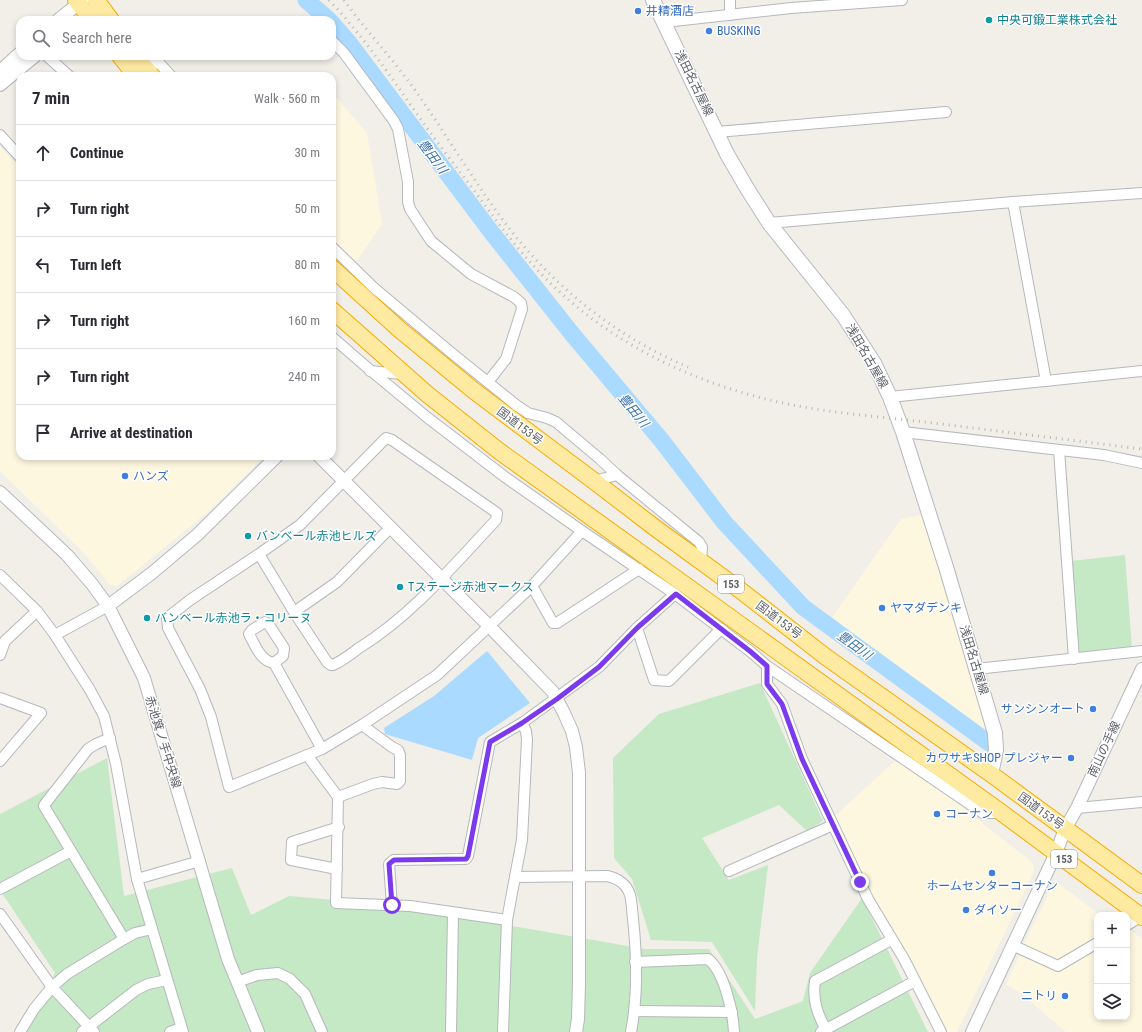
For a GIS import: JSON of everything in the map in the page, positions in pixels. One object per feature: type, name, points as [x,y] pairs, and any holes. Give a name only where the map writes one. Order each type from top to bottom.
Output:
[{"type":"highway","points":[[96,0],[107,16]]},
{"type":"highway","points":[[137,64],[147,72]]},
{"type":"highway","name":"国道153号","points":[[336,272],[399,329],[499,410],[740,590],[826,657],[1140,883]]},
{"type":"highway","name":"国道153号","points":[[336,314],[402,374],[499,451],[639,550],[1142,916]]},
{"type":"highway","name":"153","points":[[722,611],[740,590]]},
{"type":"main road","name":"浅田名古屋線","points":[[653,0],[665,22],[727,154],[748,190],[769,223],[843,315],[874,363],[890,397],[903,432],[946,567],[996,733],[996,750],[990,774]]},
{"type":"street","points":[[730,0],[730,15]]},
{"type":"street","points":[[665,22],[791,8],[902,0]]},
{"type":"street","points":[[68,16],[83,10]]},
{"type":"street","points":[[336,45],[344,53],[394,121],[398,129],[408,182],[408,202],[410,209],[431,241],[471,274],[514,297],[522,303],[522,309],[506,359],[488,382]]},
{"type":"street","points":[[0,71],[16,57]]},
{"type":"street","points":[[0,85],[30,60]]},
{"type":"street","points":[[51,60],[65,72]]},
{"type":"street","points":[[137,64],[160,64],[167,72]]},
{"type":"street","points":[[717,132],[946,112]]},
{"type":"street","points":[[0,135],[16,153]]},
{"type":"street","points":[[769,223],[1013,202],[1142,193]]},
{"type":"street","points":[[1013,202],[1046,381]]},
{"type":"street","points":[[336,251],[373,287],[416,324],[516,405],[528,413],[556,422],[617,475],[699,542],[702,547],[701,562]]},
{"type":"street","points":[[399,329],[416,324]]},
{"type":"street","points":[[336,340],[428,418],[487,463],[582,531],[676,594],[706,616],[767,666],[983,813],[1002,813]]},
{"type":"street","points":[[370,370],[402,374]]},
{"type":"street","points":[[890,397],[1142,371]]},
{"type":"street","points":[[499,410],[516,405]]},
{"type":"street","points":[[903,432],[1104,455],[1142,463]]},
{"type":"street","points":[[259,554],[294,612],[327,662],[333,665],[378,636],[392,625],[441,579],[496,520],[497,513],[392,440],[386,438],[300,525],[190,600],[167,618],[166,622],[168,628],[200,689],[210,717],[229,787],[322,749],[362,725],[437,675],[490,627],[532,586],[582,531]]},
{"type":"street","points":[[1059,450],[1074,659]]},
{"type":"street","points":[[55,635],[108,606],[152,573],[197,535],[273,460]]},
{"type":"street","points":[[323,460],[553,692],[572,731],[579,762],[579,983],[578,1019],[576,1032]]},
{"type":"street","points":[[594,481],[617,475]]},
{"type":"street","name":"赤池箕ノ手中央線","points":[[0,492],[67,555],[92,584],[108,606],[144,678],[200,861],[228,959],[258,1032]]},
{"type":"street","points":[[294,612],[336,582],[390,528]]},
{"type":"street","points":[[639,550],[649,576]]},
{"type":"street","points":[[532,586],[553,623],[557,623],[639,569]]},
{"type":"street","points":[[0,575],[37,611],[55,635],[90,690],[104,716],[110,738],[137,879],[182,1030],[170,1032]]},
{"type":"street","points":[[392,905],[389,864],[394,860],[466,859],[468,856],[490,742],[522,723],[557,699],[599,667],[637,628],[676,594]]},
{"type":"street","points":[[0,655],[5,641],[37,611]]},
{"type":"street","points":[[706,616],[710,612],[722,611]]},
{"type":"street","points":[[637,628],[654,680],[669,681],[721,629]]},
{"type":"street","points":[[976,669],[1142,652]]},
{"type":"street","points":[[274,664],[322,749]]},
{"type":"street","points":[[767,666],[767,684],[782,704],[802,759],[868,899],[891,940],[904,959],[941,1032]]},
{"type":"street","name":"南山の手線","points":[[972,1032],[1056,853],[1065,829],[1142,669]]},
{"type":"street","points":[[816,679],[818,700]]},
{"type":"street","points":[[0,698],[41,714],[0,761]]},
{"type":"street","points":[[504,1032],[507,920],[522,840],[525,799],[527,740],[526,731],[522,723]]},
{"type":"street","points":[[338,797],[373,784],[382,782],[397,784],[400,781],[400,755],[398,750],[362,725]]},
{"type":"street","points":[[110,738],[88,749],[45,804],[45,808],[124,939]]},
{"type":"street","points":[[307,755],[338,797],[336,903],[410,906],[507,920]]},
{"type":"street","points":[[1076,808],[1142,802]]},
{"type":"street","points":[[728,871],[834,825]]},
{"type":"street","points":[[337,869],[292,860],[292,842],[338,826]]},
{"type":"street","points":[[0,889],[71,851]]},
{"type":"street","points":[[137,879],[200,861]]},
{"type":"street","points":[[515,877],[579,878],[607,876],[614,878],[626,887],[630,894],[634,933],[635,1011],[631,1032]]},
{"type":"street","points":[[451,1032],[452,913]]},
{"type":"street","points":[[0,914],[52,987],[88,1030],[136,990],[148,984],[167,980]]},
{"type":"street","points":[[1130,923],[1142,916]]},
{"type":"street","points":[[20,1032],[34,1009],[52,987],[67,974],[135,933],[152,929]]},
{"type":"street","points":[[891,940],[815,981],[813,993],[824,1031],[915,981]]},
{"type":"street","points":[[1012,945],[1058,966],[1094,945]]},
{"type":"street","points":[[635,962],[708,959],[714,964],[729,1000],[734,1032]]},
{"type":"street","points":[[237,982],[257,975],[278,973],[290,979],[305,994],[322,1032]]},
{"type":"street","points":[[635,1011],[732,1012]]},
{"type":"shaded area","points":[[336,97],[367,133],[382,224],[356,262],[336,243]]},
{"type":"shaded area","points":[[0,147],[16,164],[16,460],[261,460],[209,511],[117,586],[110,585],[85,554],[0,471]]},
{"type":"shaded area","points":[[923,515],[991,737],[831,619],[901,519]]},
{"type":"shaded area","points":[[896,760],[943,792],[1033,863],[1034,871],[957,1032],[944,1032],[874,904],[834,817]]},
{"type":"shaded area","points":[[1059,884],[1096,912],[1094,912],[1094,939],[1058,960],[1024,944],[1052,887]]},
{"type":"shaded area","points":[[1130,930],[1142,939],[1142,1032],[1066,1032],[1018,991],[1006,985],[1020,954],[1058,972],[1094,952],[1094,1020],[1130,1020]]},
{"type":"green space","points":[[1125,555],[1132,649],[1081,654],[1077,651],[1071,561]]},
{"type":"green space","points":[[760,683],[823,821],[807,831],[779,805],[702,838],[729,880],[768,865],[757,958],[755,1011],[712,942],[651,940],[632,879],[614,858],[613,758],[659,714]]},
{"type":"green space","points":[[107,758],[124,896],[232,868],[251,915],[289,896],[392,905],[645,949],[709,949],[755,1019],[803,1001],[810,973],[862,898],[928,1032],[23,1032],[55,973],[0,890],[0,814]]},
{"type":"water","points":[[487,651],[530,703],[478,738],[472,760],[385,734],[384,728],[434,696]]},
{"type":"waterway","name":"豊田川","points":[[306,0],[324,16]]},
{"type":"waterway","name":"豊田川","points":[[336,28],[350,44],[492,233],[573,335],[662,441],[724,522],[803,607],[989,743]]},
{"type":"railway","points":[[329,0],[375,55],[443,150],[531,263],[561,293],[593,319],[627,342],[663,362],[701,379],[781,403],[835,412],[1142,449]]},
{"type":"railway","points":[[344,0],[415,90],[505,223],[544,268],[587,307],[611,324],[635,340],[688,367]]},
{"type":"place","name":"井精酒店","points":[[638,11]]},
{"type":"place","name":"中央可鍛工業株式会社","points":[[989,20]]},
{"type":"place","name":"BUSKING","points":[[709,31]]},
{"type":"place","name":"ハンズ","points":[[125,476]]},
{"type":"place","name":"バンベール赤池ヒルズ","points":[[248,536]]},
{"type":"place","name":"Tステージ赤池マークス","points":[[400,587]]},
{"type":"place","name":"ヤマダデンキ","points":[[882,608]]},
{"type":"place","name":"バンベール赤池ラ・コリーヌ","points":[[147,618]]},
{"type":"place","name":"サンシンオート","points":[[1093,709]]},
{"type":"place","name":"カワサキSHOP プレジャー","points":[[1071,758]]},
{"type":"place","name":"コーナン","points":[[937,814]]},
{"type":"place","name":"ホームセンターコーナン","points":[[992,873]]},
{"type":"place","name":"ダイソー","points":[[966,910]]},
{"type":"place","name":"ニトリ","points":[[1065,996]]},
{"type":"route","points":[[392,905],[389,864],[394,860],[466,859],[468,856],[490,742],[522,723],[557,699],[599,667],[637,628],[676,594],[706,616],[767,666],[767,684],[782,704],[802,759],[860,882]]}]
